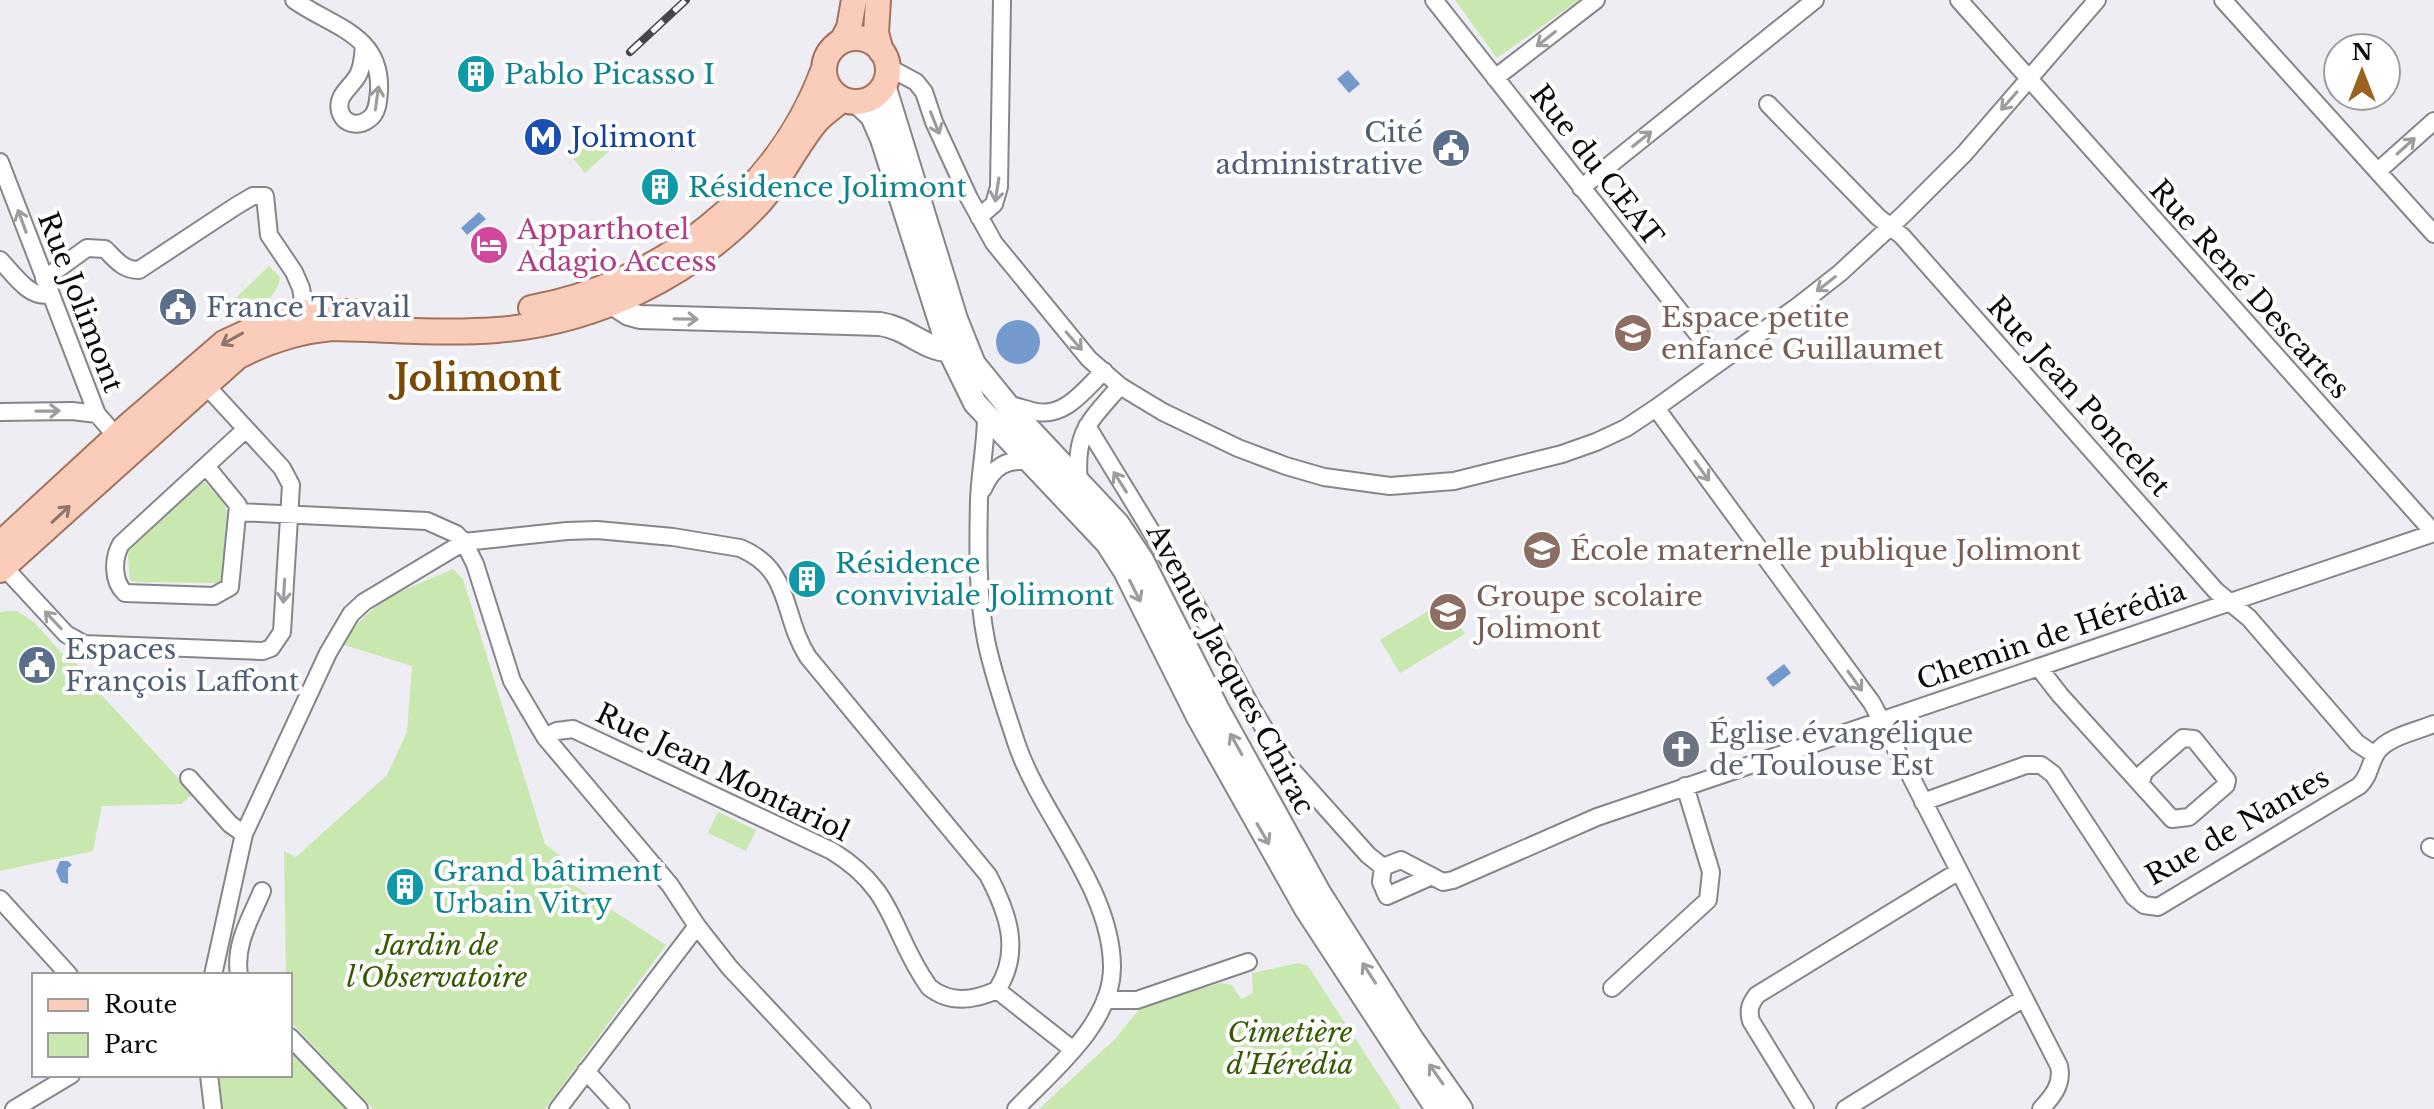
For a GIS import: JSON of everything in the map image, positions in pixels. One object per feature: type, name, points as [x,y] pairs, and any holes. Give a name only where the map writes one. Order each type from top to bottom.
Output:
[{"type":"main road","points":[[842,41],[849,28],[854,0]]},
{"type":"main road","points":[[198,376],[245,353],[306,330],[496,330],[580,315],[612,303],[676,271],[740,221],[776,182],[816,122],[850,101],[873,97],[885,68],[876,33],[878,0]]},
{"type":"main road","points":[[1,560],[198,376],[219,346],[236,336],[278,318],[305,312],[511,312],[598,290],[647,267],[703,231],[759,177],[795,129],[814,95],[828,53],[842,41],[850,38],[868,40],[885,68]]},
{"type":"main road","name":"Avenue Jacques Chirac","points":[[885,68],[964,341],[996,410],[1032,462],[1107,543],[1125,571],[1198,717],[1303,903],[1437,1109]]},
{"type":"main road","points":[[823,71],[829,88],[850,101]]},
{"type":"main road","name":"Avenue Jacques Chirac","points":[[850,101],[872,116],[882,139],[949,350],[975,403],[996,410],[1079,483],[1118,524],[1142,560],[1217,708],[1326,904],[1412,1039],[1461,1109]]},
{"type":"main road","points":[[612,303],[640,317],[880,324],[896,327],[937,350],[949,350]]},
{"type":"street","points":[[294,0],[354,35],[364,45]]},
{"type":"street","points":[[979,217],[994,204],[999,187],[1002,0]]},
{"type":"street","name":"Rue du CEAT","points":[[1434,0],[1719,361]]},
{"type":"street","points":[[1495,78],[1596,0]]},
{"type":"street","points":[[1581,188],[1815,0]]},
{"type":"street","name":"Rue René Descartes","points":[[1959,0],[2434,533]]},
{"type":"street","points":[[885,68],[916,82],[924,92],[934,122],[994,243],[1089,359],[1120,386],[1163,412],[1238,448],[1286,466],[1324,477],[1390,486],[1454,481],[1562,454],[1606,438],[1656,408],[1798,306],[1890,227],[1964,154],[2097,0]]},
{"type":"street","points":[[2223,0],[2434,234]]},
{"type":"street","name":"Rue Jean Poncelet","points":[[1768,104],[1902,236],[2229,602],[2249,618],[2357,743],[2375,755]]},
{"type":"street","points":[[2378,171],[2434,121]]},
{"type":"street","name":"Rue Jolimont","points":[[0,162],[97,414],[123,444]]},
{"type":"street","points":[[0,260],[30,291],[38,295],[87,248],[105,249],[121,265],[130,270],[139,270],[253,196],[265,196],[269,235],[294,272],[301,288],[305,312]]},
{"type":"street","points":[[1016,1109],[1093,1026],[1105,1000],[1112,968],[1104,920],[1018,748],[986,640],[979,557],[979,497],[996,410],[1052,412],[1073,401],[1104,371]]},
{"type":"street","points":[[1,560],[66,634],[84,644],[263,651],[271,648],[282,632],[290,514],[289,477],[198,376]]},
{"type":"street","points":[[1079,483],[1077,455],[1087,426],[1120,386]]},
{"type":"street","points":[[1656,408],[1863,691],[1899,755]]},
{"type":"street","points":[[0,412],[72,411],[97,414]]},
{"type":"street","points":[[1087,426],[1195,603],[1284,761],[1376,864],[1383,867]]},
{"type":"street","points":[[206,466],[238,505],[230,587],[214,596],[125,593],[116,580],[116,552],[121,544],[246,429]]},
{"type":"street","points":[[979,497],[995,469],[1009,461],[1032,462]]},
{"type":"street","points":[[239,512],[427,521],[444,527],[464,542],[475,564],[512,681],[545,737],[670,885],[730,968],[793,1039],[862,1109]]},
{"type":"street","points":[[213,973],[244,834],[328,653],[351,614],[378,591],[464,542],[597,530],[717,542],[757,554],[780,581],[795,632],[808,657],[988,875],[1004,906],[1011,930],[1011,955],[1006,975],[997,990],[1072,1049]]},
{"type":"street","name":"Chemin de Hérédia","points":[[1432,876],[1387,896],[1381,882],[1383,867],[1401,860],[1432,876],[1443,882],[1453,880],[1558,832],[1685,786],[2434,533]]},
{"type":"street","points":[[2039,668],[2131,775],[2141,782],[2168,817],[2178,820],[2189,817],[2226,785],[2227,780],[2194,739],[2189,737],[2183,738],[2144,772],[2141,782]]},
{"type":"street","name":"Rue de Nantes","points":[[1923,802],[2026,765],[2041,765],[2053,774],[2134,897],[2144,905],[2158,907],[2359,786],[2368,776],[2375,755],[2388,743],[2434,724]]},
{"type":"street","name":"Rue Jean Montariol","points":[[545,737],[557,731],[573,729],[832,851],[854,865],[882,896],[929,987],[940,996],[959,1000],[981,997],[997,990]]},
{"type":"street","points":[[1910,775],[2061,1072],[2056,1092],[2041,1109]]},
{"type":"street","points":[[189,778],[230,824],[244,834]]},
{"type":"street","points":[[1612,988],[1708,900],[1711,872],[1685,786]]},
{"type":"street","points":[[1805,1109],[1751,1021],[1752,1001],[1959,871]]},
{"type":"street","points":[[239,973],[241,939],[262,891]]},
{"type":"street","points":[[0,899],[67,973]]},
{"type":"street","points":[[558,1109],[697,926]]},
{"type":"street","points":[[1105,1000],[1137,1000],[1248,962]]},
{"type":"street","points":[[1845,1109],[2024,998]]},
{"type":"street","points":[[292,1039],[359,1109]]},
{"type":"street","points":[[586,1071],[621,1109]]},
{"type":"street","points":[[14,1109],[68,1077]]},
{"type":"street","points":[[209,1077],[213,1109]]},
{"type":"green space","points":[[1455,0],[1579,0],[1497,58]]},
{"type":"green space","points":[[602,130],[616,145],[585,173],[572,157]]},
{"type":"green space","points":[[269,266],[280,277],[273,295],[258,306],[220,321],[217,316]]},
{"type":"green space","points":[[205,482],[224,503],[227,511],[219,583],[130,580],[130,547]]},
{"type":"green space","name":"Jardin de l'Observatoire","points":[[453,569],[463,579],[545,844],[567,861],[558,875],[666,945],[545,1109],[373,1109],[292,1023],[292,973],[286,973],[284,851],[296,857],[387,775],[407,732],[412,666],[344,645],[353,629],[377,606]]},
{"type":"green space","points":[[1445,601],[1465,634],[1400,673],[1380,640]]},
{"type":"green space","points":[[17,611],[34,622],[68,660],[75,662],[85,673],[84,676],[193,794],[181,804],[102,806],[93,851],[0,871],[0,612]]},
{"type":"green space","points":[[718,812],[756,830],[746,851],[708,833]]},
{"type":"green space","name":"Cimetière d'Hérédia","points":[[1299,963],[1308,966],[1401,1109],[1039,1109],[1115,1039],[1141,1007],[1221,983],[1232,985],[1241,999],[1253,993],[1252,973]]},
{"type":"green space","points":[[292,1048],[349,1109],[218,1109],[215,1077],[292,1077]]},
{"type":"water","points":[[1348,70],[1360,84],[1349,93],[1337,79]]},
{"type":"water","points":[[479,212],[486,219],[467,235],[461,228]]},
{"type":"water","points":[[1018,320],[1034,326],[1040,342],[1034,358],[1018,364],[1002,358],[996,342],[1002,326]]},
{"type":"water","points":[[1784,664],[1791,673],[1773,687],[1766,678]]},
{"type":"water","points":[[60,861],[68,861],[72,865],[68,868],[68,884],[61,882],[56,871]]},
{"type":"railway","points":[[630,52],[686,0]]},
{"type":"place","name":"Pablo Picasso I","points":[[476,74]]},
{"type":"place","name":"Jolimont","points":[[543,137]]},
{"type":"place","name":"Cité administrative","points":[[1451,148]]},
{"type":"place","name":"Résidence Jolimont","points":[[660,187]]},
{"type":"place","name":"Apparthotel Adagio Access","points":[[489,245]]},
{"type":"place","name":"France Travail","points":[[178,307]]},
{"type":"place","name":"Espace petite enfance Guillaumet","points":[[1633,333]]},
{"type":"place","name":"École maternelle publique Jolimont","points":[[1542,550]]},
{"type":"place","name":"Résidence conviviale Jolimont","points":[[807,579]]},
{"type":"place","name":"Groupe scolaire Jolimont","points":[[1448,612]]},
{"type":"place","name":"Espaces François Laffont","points":[[37,665]]},
{"type":"place","name":"Église évangélique de Toulouse Est","points":[[1681,749]]},
{"type":"place","name":"Grand bâtiment Urbain Vitry","points":[[405,887]]},
{"type":"district","name":"Jolimont","points":[[478,378]]}]
